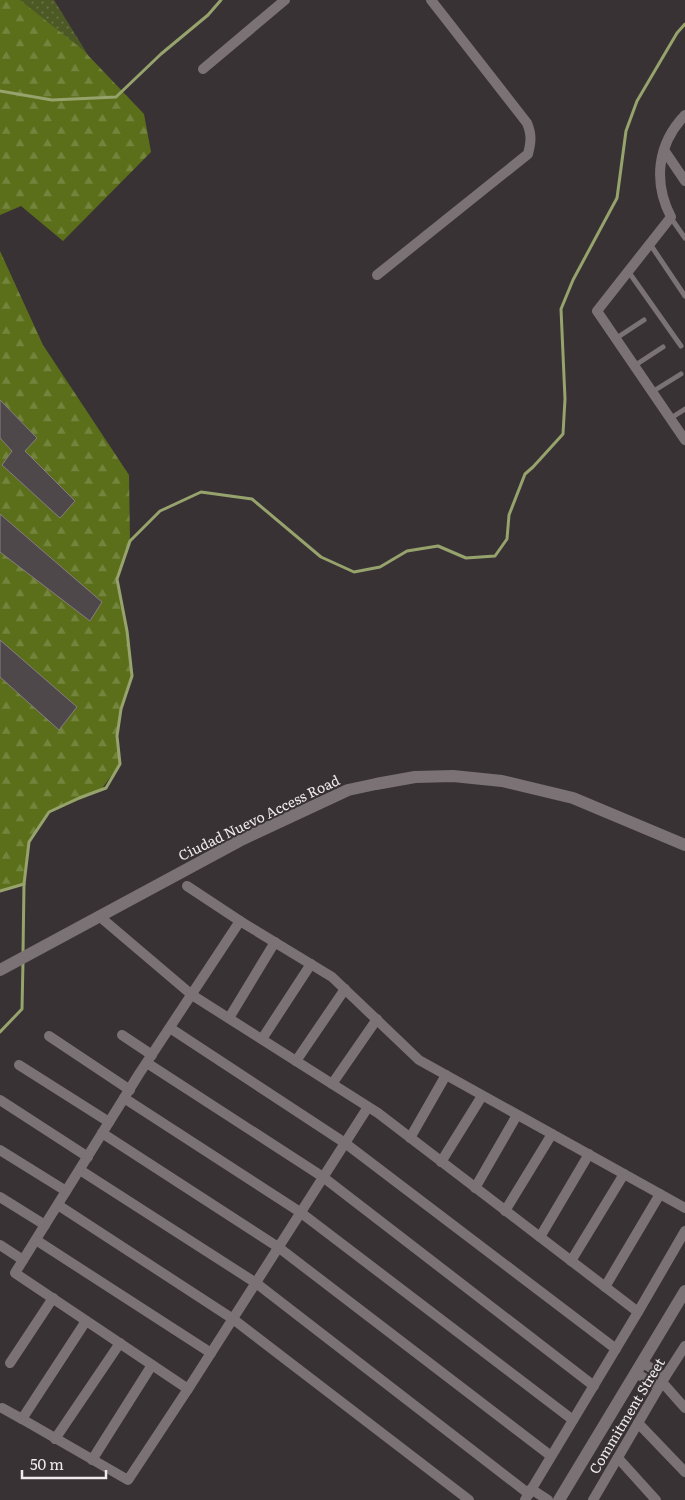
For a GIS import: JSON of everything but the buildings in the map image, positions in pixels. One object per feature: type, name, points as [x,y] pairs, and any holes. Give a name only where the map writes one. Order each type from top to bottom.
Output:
[{"type":"street","points":[[203,69],[285,0]]},
{"type":"street","points":[[378,275],[528,154],[531,142],[531,134],[527,123],[431,0]]},
{"type":"street","points":[[685,115],[672,130],[664,150],[660,180],[664,204],[671,217],[596,311],[685,440]]},
{"type":"street","points":[[664,150],[685,181]]},
{"type":"street","name":"Ciudad Nuevo Access Road","points":[[0,970],[243,839],[348,790],[415,777],[453,776],[502,781],[573,798],[685,845]]},
{"type":"street","points":[[187,886],[332,977],[419,1060],[685,1208]]},
{"type":"street","points":[[99,916],[192,995],[368,1107],[638,1312]]},
{"type":"street","points":[[188,1389],[15,1273],[109,1122],[240,921]]},
{"type":"street","points":[[229,1018],[275,942]]},
{"type":"street","points":[[262,1039],[310,964]]},
{"type":"street","points":[[296,1061],[345,989]]},
{"type":"street","points":[[332,1084],[377,1020]]},
{"type":"street","points":[[170,1028],[345,1143],[616,1349]]},
{"type":"street","points":[[122,1035],[150,1059],[323,1177],[594,1386]]},
{"type":"street","points":[[49,1036],[127,1094],[300,1212],[573,1420]]},
{"type":"street","points":[[19,1066],[109,1122]]},
{"type":"street","points":[[410,1138],[446,1075]]},
{"type":"street","points":[[441,1162],[482,1096]]},
{"type":"street","points":[[0,1100],[88,1157]]},
{"type":"street","points":[[2,1408],[128,1480],[368,1107]]},
{"type":"street","points":[[475,1188],[517,1115]]},
{"type":"street","points":[[102,1133],[278,1247],[551,1456]]},
{"type":"street","points":[[506,1211],[552,1134]]},
{"type":"street","points":[[0,1150],[66,1191]]},
{"type":"street","points":[[540,1237],[589,1154]]},
{"type":"street","points":[[80,1170],[256,1283],[528,1496],[548,1500]]},
{"type":"street","points":[[571,1261],[624,1174]]},
{"type":"street","points":[[605,1287],[660,1194]]},
{"type":"street","points":[[0,1198],[45,1225]]},
{"type":"street","points":[[58,1205],[233,1319],[469,1500]]},
{"type":"street","points":[[528,1496],[685,1231]]},
{"type":"street","points":[[36,1240],[211,1353]]},
{"type":"street","points":[[0,1246],[23,1260]]},
{"type":"street","points":[[559,1500],[685,1291]]},
{"type":"street","points":[[10,1363],[53,1298]]},
{"type":"street","points":[[22,1420],[86,1321]]},
{"type":"street","points":[[55,1439],[120,1343]]},
{"type":"street","name":"Commitment Street","points":[[596,1498],[662,1382],[685,1346]]},
{"type":"street","points":[[92,1460],[152,1365]]},
{"type":"street","points":[[640,1368],[662,1382],[685,1408]]},
{"type":"street","points":[[638,1423],[685,1472]]},
{"type":"street","points":[[618,1458],[656,1500]]},
{"type":"lane","points":[[671,217],[685,238]]},
{"type":"lane","points":[[650,244],[685,296]]},
{"type":"lane","points":[[628,270],[681,346]]},
{"type":"lane","points":[[615,339],[644,320]]},
{"type":"lane","points":[[634,366],[663,347]]},
{"type":"lane","points":[[652,392],[680,374]]},
{"type":"lane","points":[[670,419],[685,409]]},
{"type":"green space","points":[[0,0],[20,0],[83,50],[144,114],[151,152],[63,241],[21,206],[0,215]]},
{"type":"green space","points":[[19,0],[54,0],[88,55]]},
{"type":"green space","points":[[0,251],[43,345],[129,475],[130,541],[117,579],[127,629],[131,679],[121,711],[117,736],[120,764],[100,791],[49,813],[29,842],[24,884],[0,892]]},
{"type":"waterway","points":[[0,91],[52,100],[116,97],[161,54],[208,15],[221,0]]},
{"type":"waterway","points":[[23,953],[24,884],[29,842],[49,812],[106,788],[120,764],[117,736],[121,709],[132,676],[127,631],[117,579],[130,541],[160,511],[201,492],[252,499],[321,557],[354,572],[380,567],[407,551],[438,546],[466,558],[495,556],[507,539],[509,515],[525,474],[563,434],[565,399],[561,309],[573,280],[617,198],[626,131],[637,101],[677,33],[685,24]]},
{"type":"waterway","points":[[0,891],[24,884]]},
{"type":"waterway","points":[[0,1032],[22,1009],[23,961]]}]
